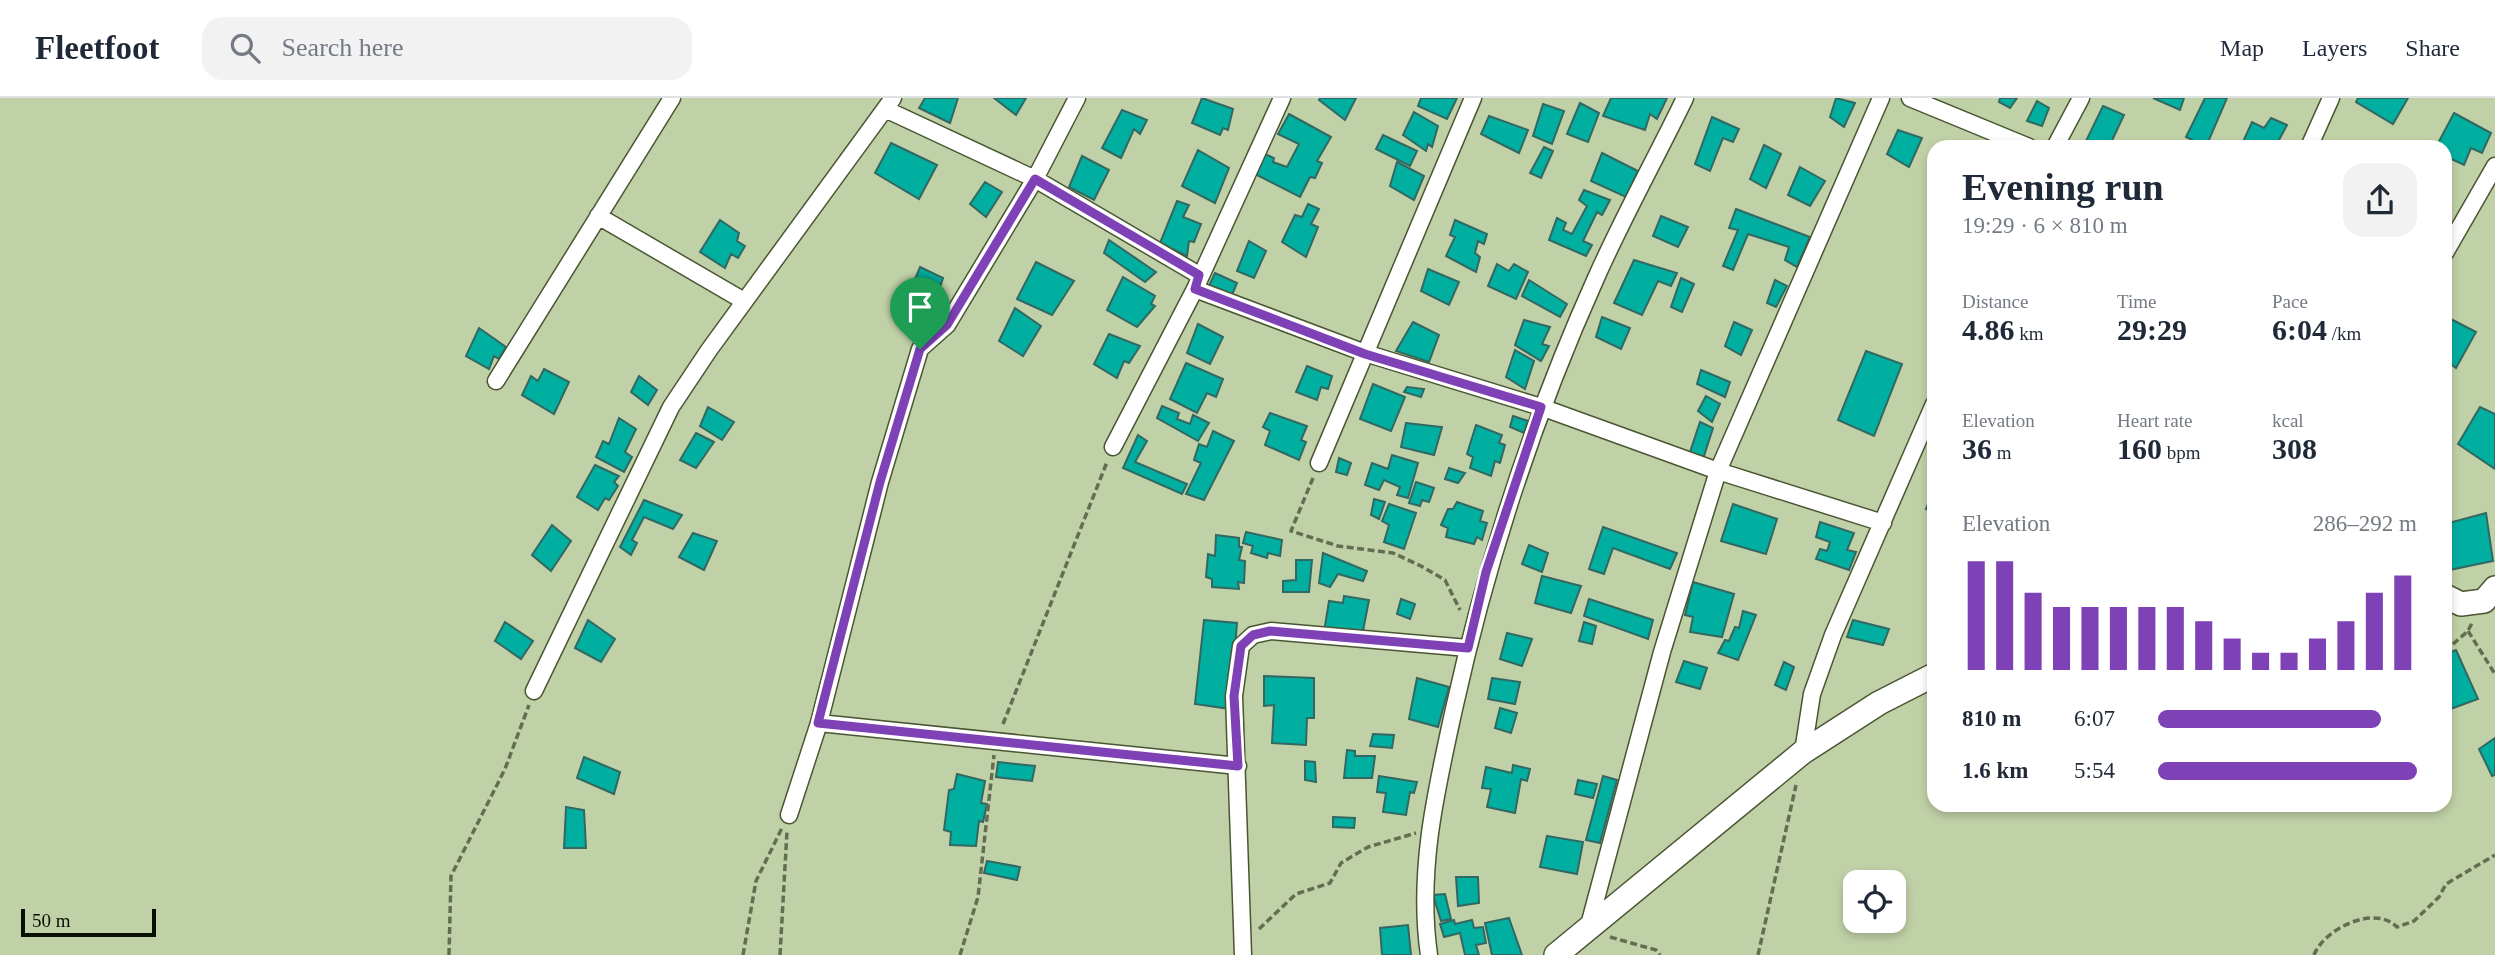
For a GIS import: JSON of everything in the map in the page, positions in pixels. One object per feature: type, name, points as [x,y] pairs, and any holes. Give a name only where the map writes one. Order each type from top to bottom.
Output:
[{"type":"street","points":[[496,381],[672,98]]},
{"type":"street","points":[[789,815],[818,723],[880,482],[920,349],[947,325],[1035,179],[1077,98]]},
{"type":"street","points":[[1113,447],[1197,282],[1282,98]]},
{"type":"street","points":[[1319,463],[1474,98]]},
{"type":"street","points":[[1429,955],[1425,927],[1425,861],[1486,572],[1541,407],[1597,276],[1685,98]]},
{"type":"street","points":[[1587,931],[1662,652],[1718,471],[1881,98]]},
{"type":"street","points":[[1910,98],[2012,140]]},
{"type":"street","points":[[2062,140],[2081,98]]},
{"type":"street","points":[[2312,140],[2330,98]]},
{"type":"street","points":[[534,691],[671,407],[744,301],[889,104],[1035,179],[1197,282],[1365,354],[1541,407],[1718,471],[1883,523]]},
{"type":"street","points":[[2452,241],[2495,166]]},
{"type":"street","points":[[598,216],[744,301]]},
{"type":"street","points":[[1803,752],[1812,694],[1833,635],[1927,420]]},
{"type":"street","points":[[2452,600],[2461,604],[2489,594]]},
{"type":"street","points":[[1243,951],[1234,696],[1241,646],[1253,635],[1287,632],[1468,648]]},
{"type":"street","points":[[1556,955],[1803,752],[1879,703],[1927,679]]},
{"type":"street","points":[[818,723],[1238,766]]},
{"type":"path","points":[[960,955],[978,897],[996,742],[1113,447]]},
{"type":"path","points":[[1319,463],[1291,531],[1338,546],[1393,553],[1421,566],[1445,580],[1462,615]]},
{"type":"path","points":[[2452,645],[2468,631],[2489,594]]},
{"type":"path","points":[[2468,631],[2495,674]]},
{"type":"path","points":[[449,955],[451,876],[505,769],[534,691]]},
{"type":"path","points":[[1758,955],[1803,752]]},
{"type":"path","points":[[743,955],[756,881],[789,815]]},
{"type":"path","points":[[780,955],[789,815]]},
{"type":"path","points":[[1243,951],[1265,921],[1296,894],[1330,883],[1341,863],[1368,847],[1430,831]]},
{"type":"path","points":[[2314,955],[2317,947],[2356,920],[2365,917],[2390,919],[2397,927],[2414,921],[2440,897],[2446,884],[2495,855]]},
{"type":"path","points":[[1587,931],[1656,950],[1660,955]]},
{"type":"building","points":[[925,98],[958,98],[950,123],[919,108]]},
{"type":"building","points":[[994,98],[1026,98],[1016,115]]},
{"type":"building","points":[[1202,98],[1233,109],[1228,130],[1223,128],[1220,135],[1192,123]]},
{"type":"building","points":[[1356,98],[1345,120],[1319,100]]},
{"type":"building","points":[[1421,98],[1457,98],[1447,119],[1418,106]]},
{"type":"building","points":[[1611,98],[1667,98],[1657,119],[1650,114],[1645,130],[1603,116]]},
{"type":"building","points":[[1836,98],[1855,103],[1844,127],[1830,117]]},
{"type":"building","points":[[2000,98],[2017,98],[2010,108],[1999,102]]},
{"type":"building","points":[[2153,98],[2184,98],[2180,110]]},
{"type":"building","points":[[2205,98],[2227,98],[2209,140],[2192,140],[2186,137]]},
{"type":"building","points":[[2358,98],[2408,98],[2393,124],[2356,102]]},
{"type":"building","points":[[2037,101],[2049,108],[2042,126],[2027,121]]},
{"type":"building","points":[[1580,103],[1599,113],[1588,142],[1567,134]]},
{"type":"building","points":[[1543,104],[1564,111],[1552,144],[1533,136]]},
{"type":"building","points":[[2103,106],[2124,115],[2112,140],[2086,140]]},
{"type":"building","points":[[1122,110],[1147,120],[1140,134],[1134,129],[1121,158],[1102,148]]},
{"type":"building","points":[[1414,112],[1438,126],[1432,147],[1428,144],[1426,151],[1403,135]]},
{"type":"building","points":[[2454,113],[2491,133],[2482,153],[2471,148],[2464,165],[2452,159],[2452,140],[2440,140]]},
{"type":"building","points":[[1289,114],[1331,137],[1317,161],[1322,163],[1315,178],[1310,177],[1300,197],[1255,174],[1265,154],[1274,158],[1273,162],[1287,167],[1299,144],[1278,134]]},
{"type":"building","points":[[1489,116],[1528,130],[1519,153],[1481,134]]},
{"type":"building","points":[[1712,117],[1739,129],[1733,142],[1723,138],[1710,171],[1695,164]]},
{"type":"building","points":[[2271,118],[2287,125],[2279,140],[2244,140],[2252,122],[2264,128]]},
{"type":"building","points":[[1898,130],[1922,138],[1909,167],[1887,154]]},
{"type":"building","points":[[1383,135],[1417,151],[1410,166],[1376,149]]},
{"type":"building","points":[[891,143],[937,165],[919,199],[875,173]]},
{"type":"building","points":[[1764,145],[1781,154],[1766,188],[1750,179]]},
{"type":"building","points":[[1544,147],[1553,151],[1541,178],[1530,173]]},
{"type":"building","points":[[1198,150],[1229,168],[1215,203],[1182,186]]},
{"type":"building","points":[[1602,153],[1638,171],[1626,197],[1591,181]]},
{"type":"building","points":[[1082,156],[1109,170],[1094,200],[1069,187]]},
{"type":"building","points":[[1397,162],[1424,176],[1414,200],[1390,186]]},
{"type":"building","points":[[1800,167],[1825,181],[1810,206],[1788,195]]},
{"type":"building","points":[[985,182],[1002,192],[986,217],[970,204]]},
{"type":"building","points":[[1584,190],[1610,200],[1602,215],[1597,212],[1583,241],[1592,245],[1586,256],[1549,240],[1557,218],[1566,223],[1563,230],[1572,234],[1587,206],[1579,200]]},
{"type":"building","points":[[1177,201],[1189,205],[1183,217],[1201,224],[1194,242],[1189,241],[1187,256],[1160,243]]},
{"type":"building","points":[[1308,204],[1319,209],[1311,224],[1318,227],[1306,257],[1282,242],[1295,215],[1302,217]]},
{"type":"building","points":[[1736,209],[1810,237],[1797,267],[1785,260],[1789,247],[1748,234],[1733,270],[1723,266],[1738,230],[1729,228]]},
{"type":"building","points":[[1661,216],[1688,227],[1678,247],[1653,236]]},
{"type":"building","points":[[720,220],[739,233],[737,241],[745,246],[738,258],[731,254],[725,268],[700,252]]},
{"type":"building","points":[[1455,220],[1487,234],[1484,244],[1478,241],[1475,253],[1480,257],[1476,272],[1446,256],[1455,237],[1450,235]]},
{"type":"building","points":[[1109,240],[1156,272],[1145,282],[1104,253]]},
{"type":"building","points":[[1249,241],[1266,251],[1254,278],[1237,271]]},
{"type":"building","points":[[1634,260],[1677,273],[1671,286],[1658,281],[1642,315],[1614,303]]},
{"type":"building","points":[[1036,262],[1074,281],[1052,315],[1017,299]]},
{"type":"building","points":[[1497,264],[1509,271],[1514,264],[1528,272],[1516,299],[1488,286]]},
{"type":"building","points":[[920,267],[943,278],[940,287],[935,286],[932,293],[913,284]]},
{"type":"building","points":[[1428,269],[1459,282],[1449,305],[1421,291]]},
{"type":"building","points":[[1215,273],[1237,283],[1230,300],[1207,290]]},
{"type":"building","points":[[1123,277],[1155,296],[1151,304],[1155,306],[1137,327],[1107,310]]},
{"type":"building","points":[[1681,278],[1694,284],[1682,312],[1671,307]]},
{"type":"building","points":[[1529,280],[1567,304],[1560,317],[1522,296]]},
{"type":"building","points":[[1775,280],[1787,286],[1776,307],[1767,303]]},
{"type":"building","points":[[1015,308],[1041,326],[1023,356],[999,341]]},
{"type":"building","points":[[1602,317],[1630,328],[1621,349],[1596,337]]},
{"type":"building","points":[[1524,320],[1550,327],[1542,344],[1549,346],[1541,361],[1515,345]]},
{"type":"building","points":[[2452,320],[2476,332],[2456,368],[2452,365]]},
{"type":"building","points":[[1413,322],[1439,335],[1429,362],[1396,351]]},
{"type":"building","points":[[1734,322],[1752,330],[1741,355],[1725,346]]},
{"type":"building","points":[[1198,324],[1223,337],[1210,364],[1187,353]]},
{"type":"building","points":[[479,328],[506,347],[499,359],[494,356],[489,369],[466,356]]},
{"type":"building","points":[[1109,334],[1140,346],[1129,363],[1124,361],[1117,378],[1094,364]]},
{"type":"building","points":[[1515,350],[1534,361],[1525,389],[1506,377]]},
{"type":"building","points":[[1866,351],[1902,364],[1874,436],[1838,420]]},
{"type":"building","points":[[1186,363],[1223,379],[1216,397],[1207,393],[1197,413],[1170,399]]},
{"type":"building","points":[[1307,366],[1332,376],[1328,389],[1321,387],[1317,400],[1296,392]]},
{"type":"building","points":[[544,369],[569,382],[554,414],[522,395],[531,376],[538,381]]},
{"type":"building","points":[[1701,370],[1730,382],[1725,397],[1697,384]]},
{"type":"building","points":[[639,376],[657,390],[648,405],[631,392]]},
{"type":"building","points":[[1373,384],[1405,397],[1391,431],[1360,419]]},
{"type":"building","points":[[1407,387],[1424,389],[1421,397],[1404,392]]},
{"type":"building","points":[[1706,396],[1720,404],[1712,422],[1698,411]]},
{"type":"building","points":[[1162,406],[1179,413],[1177,419],[1190,424],[1193,415],[1209,423],[1198,441],[1157,418]]},
{"type":"building","points":[[708,407],[734,422],[722,440],[700,426]]},
{"type":"building","points":[[2480,407],[2495,414],[2495,469],[2458,444]]},
{"type":"building","points":[[1270,413],[1307,426],[1301,440],[1306,442],[1299,460],[1265,445],[1270,431],[1263,427]]},
{"type":"building","points":[[1513,416],[1528,421],[1524,433],[1510,427]]},
{"type":"building","points":[[619,418],[636,429],[625,452],[632,457],[624,472],[596,457],[603,441],[609,444]]},
{"type":"building","points":[[1700,422],[1713,428],[1703,459],[1690,452]]},
{"type":"building","points":[[1406,423],[1442,427],[1434,455],[1401,447]]},
{"type":"building","points":[[1476,425],[1502,435],[1499,443],[1505,445],[1500,463],[1495,461],[1491,476],[1470,468],[1473,457],[1467,454]]},
{"type":"building","points":[[1213,431],[1234,441],[1204,500],[1186,494],[1201,463],[1194,460],[1199,444],[1207,447]]},
{"type":"building","points":[[696,433],[714,442],[696,468],[680,460]]},
{"type":"building","points":[[1138,435],[1147,441],[1135,462],[1187,484],[1182,494],[1123,468]]},
{"type":"building","points":[[1392,455],[1418,463],[1408,498],[1397,495],[1400,487],[1384,480],[1379,490],[1365,485],[1372,463],[1388,469]]},
{"type":"building","points":[[1339,458],[1351,463],[1347,475],[1336,472]]},
{"type":"building","points":[[595,465],[619,476],[614,482],[618,486],[609,500],[605,498],[598,510],[577,497]]},
{"type":"building","points":[[1449,468],[1465,473],[1458,483],[1445,479]]},
{"type":"building","points":[[1416,482],[1434,488],[1429,502],[1422,500],[1420,506],[1409,503]]},
{"type":"building","points":[[1374,499],[1385,502],[1379,519],[1371,515]]},
{"type":"building","points":[[644,500],[682,515],[673,529],[644,517],[632,540],[637,543],[631,555],[620,547]]},
{"type":"building","points":[[1457,502],[1483,511],[1480,521],[1487,523],[1482,540],[1477,537],[1474,544],[1446,537],[1448,528],[1441,525],[1448,509],[1453,509]]},
{"type":"building","points":[[1389,504],[1416,513],[1404,549],[1384,542],[1389,525],[1382,521]]},
{"type":"building","points":[[1733,504],[1777,519],[1766,554],[1721,541]]},
{"type":"building","points":[[2486,513],[2493,561],[2452,570],[2452,522]]},
{"type":"building","points":[[1820,522],[1854,533],[1847,550],[1856,552],[1849,570],[1816,559],[1820,549],[1827,551],[1830,542],[1816,537]]},
{"type":"building","points":[[552,525],[571,541],[551,571],[532,555]]},
{"type":"building","points":[[1603,527],[1677,553],[1670,569],[1613,548],[1604,574],[1589,569]]},
{"type":"building","points":[[1246,532],[1282,540],[1280,556],[1268,553],[1267,558],[1251,553],[1253,546],[1243,543]]},
{"type":"building","points":[[693,533],[717,541],[704,570],[679,557]]},
{"type":"building","points":[[1216,535],[1239,538],[1239,547],[1242,547],[1239,560],[1245,561],[1244,583],[1238,582],[1239,589],[1212,587],[1212,579],[1206,577],[1208,554],[1215,556]]},
{"type":"building","points":[[1529,545],[1548,553],[1542,572],[1522,564]]},
{"type":"building","points":[[1323,553],[1367,571],[1363,581],[1338,574],[1330,587],[1319,583]]},
{"type":"building","points":[[1296,560],[1312,560],[1309,592],[1283,592],[1283,581],[1296,580]]},
{"type":"building","points":[[1542,576],[1581,586],[1571,613],[1535,603]]},
{"type":"building","points":[[1693,582],[1734,594],[1722,637],[1690,632],[1693,617],[1685,615]]},
{"type":"building","points":[[1344,596],[1369,600],[1362,636],[1324,632],[1329,601],[1343,603]]},
{"type":"building","points":[[1401,599],[1415,604],[1410,619],[1397,614]]},
{"type":"building","points":[[1589,599],[1653,620],[1648,639],[1584,616]]},
{"type":"building","points":[[1743,611],[1756,615],[1738,660],[1718,653],[1725,640],[1729,641],[1735,627],[1739,628]]},
{"type":"building","points":[[588,620],[615,639],[601,662],[575,648]]},
{"type":"building","points":[[1204,620],[1237,623],[1230,709],[1195,704]]},
{"type":"building","points":[[1853,620],[1889,629],[1883,645],[1847,637]]},
{"type":"building","points":[[505,622],[533,641],[521,659],[495,641]]},
{"type":"building","points":[[1584,622],[1596,626],[1592,644],[1579,641]]},
{"type":"building","points":[[1507,633],[1532,639],[1522,666],[1500,659]]},
{"type":"building","points":[[2456,650],[2478,699],[2452,708],[2452,651]]},
{"type":"building","points":[[1684,661],[1707,668],[1700,689],[1676,682]]},
{"type":"building","points":[[1784,662],[1794,667],[1786,690],[1775,685]]},
{"type":"building","points":[[1264,676],[1314,678],[1314,718],[1307,718],[1306,745],[1272,743],[1274,705],[1264,706]]},
{"type":"building","points":[[1417,678],[1449,687],[1438,727],[1409,719]]},
{"type":"building","points":[[1492,678],[1520,682],[1515,704],[1488,699]]},
{"type":"building","points":[[1500,708],[1517,713],[1511,733],[1495,728]]},
{"type":"building","points":[[1373,734],[1394,735],[1392,748],[1370,746]]},
{"type":"building","points":[[2495,738],[2495,775],[2492,776],[2479,749]]},
{"type":"building","points":[[1347,750],[1355,751],[1355,756],[1375,756],[1372,778],[1344,778]]},
{"type":"building","points":[[584,757],[620,772],[614,794],[577,778]]},
{"type":"building","points":[[1305,761],[1315,762],[1316,782],[1305,780]]},
{"type":"building","points":[[998,762],[1035,766],[1032,781],[996,777]]},
{"type":"building","points":[[1513,765],[1530,769],[1527,781],[1521,779],[1515,813],[1487,807],[1491,789],[1482,788],[1486,767],[1512,773]]},
{"type":"building","points":[[957,774],[985,781],[981,803],[987,804],[983,822],[979,821],[976,846],[950,845],[951,832],[944,830],[949,790],[954,789]]},
{"type":"building","points":[[1379,776],[1417,782],[1414,793],[1410,792],[1406,815],[1383,812],[1386,793],[1377,792]]},
{"type":"building","points":[[1603,776],[1617,780],[1600,843],[1586,840]]},
{"type":"building","points":[[1578,780],[1597,784],[1593,798],[1575,794]]},
{"type":"building","points":[[566,807],[584,810],[586,848],[564,848]]},
{"type":"building","points":[[1333,817],[1355,818],[1354,828],[1333,827]]},
{"type":"building","points":[[1547,836],[1583,842],[1577,874],[1540,867]]},
{"type":"building","points":[[987,861],[1020,867],[1017,880],[984,873]]},
{"type":"building","points":[[1456,877],[1478,877],[1479,903],[1458,906]]},
{"type":"building","points":[[1445,894],[1451,919],[1441,921],[1433,895]]},
{"type":"building","points":[[1509,918],[1522,955],[1492,955],[1485,923]]},
{"type":"building","points":[[1454,920],[1455,924],[1472,920],[1474,928],[1483,927],[1486,943],[1476,945],[1479,955],[1465,955],[1460,933],[1444,937],[1440,924]]},
{"type":"building","points":[[1408,925],[1411,955],[1382,955],[1380,928]]},
{"type":"route","points":[[1035,179],[1199,275],[1195,289],[1365,354],[1541,407],[1486,572],[1468,648],[1287,632],[1270,631],[1253,635],[1241,646],[1234,696],[1238,766],[818,723],[880,482],[920,349],[947,325],[1035,179]]}]
